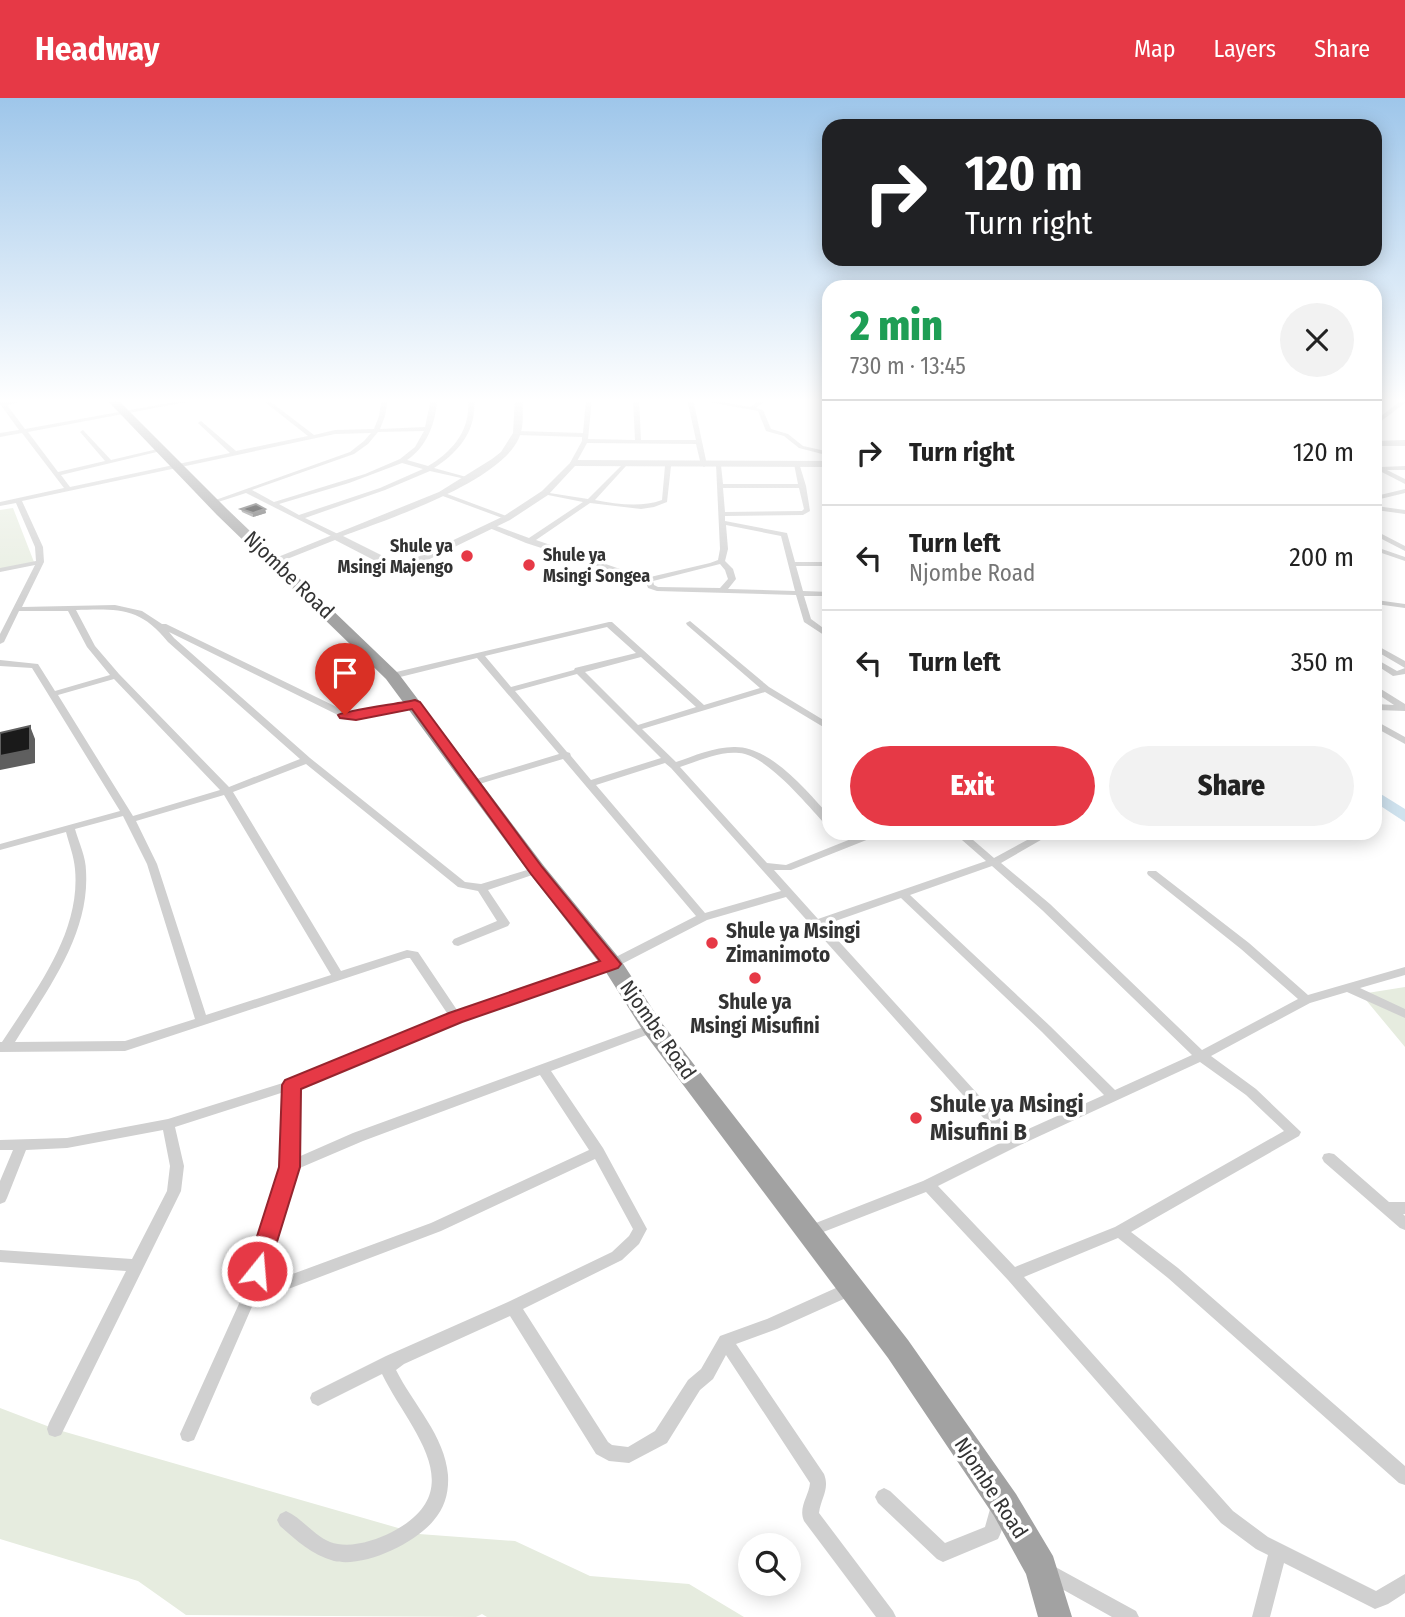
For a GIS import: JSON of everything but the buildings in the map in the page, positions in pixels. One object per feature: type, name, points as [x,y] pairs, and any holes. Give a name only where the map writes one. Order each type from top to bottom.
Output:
[{"type":"highway","name":"Njombe Road","points":[[181,470],[392,676],[415,704],[537,870],[612,964],[653,1028],[898,1349],[1000,1497],[1041,1568],[1055,1617]]},
{"type":"street","points":[[52,470],[68,489]]},
{"type":"street","points":[[55,474],[74,470]]},
{"type":"street","points":[[0,504],[164,470]]},
{"type":"street","points":[[213,502],[304,470]]},
{"type":"street","points":[[273,503],[375,470]]},
{"type":"street","points":[[300,517],[425,470]]},
{"type":"street","points":[[430,470],[468,480]]},
{"type":"street","points":[[273,561],[442,494],[482,470]]},
{"type":"street","points":[[246,490],[397,568],[403,568],[508,518],[545,493],[567,470]]},
{"type":"street","points":[[529,541],[591,500],[619,470]]},
{"type":"street","points":[[545,493],[635,508],[658,505],[665,501],[668,470]]},
{"type":"street","points":[[718,470],[724,549],[721,561]]},
{"type":"street","points":[[721,518],[803,513],[808,510],[799,470]]},
{"type":"street","points":[[1382,470],[1405,482]]},
{"type":"street","points":[[719,486],[803,486]]},
{"type":"street","points":[[1382,497],[1405,491]]},
{"type":"street","points":[[442,494],[508,518]]},
{"type":"street","points":[[0,642],[40,562],[39,547],[18,500]]},
{"type":"street","points":[[1382,509],[1405,512]]},
{"type":"street","points":[[721,518],[784,535],[807,620],[822,631]]},
{"type":"street","points":[[491,527],[649,580],[721,561]]},
{"type":"street","points":[[1382,536],[1405,549]]},
{"type":"street","points":[[1382,551],[1405,558]]},
{"type":"street","points":[[721,561],[729,569],[732,579],[721,592]]},
{"type":"street","points":[[0,570],[40,562]]},
{"type":"street","points":[[793,564],[822,564]]},
{"type":"street","points":[[649,580],[651,586],[657,589],[822,594]]},
{"type":"street","points":[[1382,604],[1405,606]]},
{"type":"street","points":[[16,609],[123,607],[345,715],[356,716],[415,704]]},
{"type":"street","points":[[71,608],[91,647],[227,791],[338,976]]},
{"type":"street","points":[[690,623],[766,689],[822,723]]},
{"type":"street","points":[[160,624],[171,640],[307,760],[462,885],[482,888],[537,870]]},
{"type":"street","points":[[392,676],[609,624],[702,708]]},
{"type":"street","points":[[1382,652],[1405,665]]},
{"type":"street","points":[[510,690],[642,654]]},
{"type":"street","points":[[479,655],[703,917]]},
{"type":"street","points":[[1382,657],[1386,655]]},
{"type":"street","points":[[0,663],[35,666],[128,816],[152,864],[202,1022]]},
{"type":"street","points":[[1382,665],[1396,674],[1405,671]]},
{"type":"street","points":[[578,670],[670,763],[765,866],[1013,1142]]},
{"type":"street","points":[[52,694],[116,676]]},
{"type":"street","points":[[636,729],[766,689]]},
{"type":"street","points":[[1382,692],[1405,708]]},
{"type":"street","points":[[1382,707],[1405,708]]},
{"type":"street","points":[[1382,728],[1405,741]]},
{"type":"street","points":[[590,784],[670,763],[735,750],[751,752],[774,767],[822,815]]},
{"type":"street","points":[[473,783],[567,755]]},
{"type":"street","points":[[0,847],[227,791],[307,760]]},
{"type":"street","points":[[3,1047],[58,961],[74,921],[81,870],[69,829]]},
{"type":"street","points":[[844,840],[847,843]]},
{"type":"street","points":[[765,866],[787,868],[855,840]]},
{"type":"street","points":[[967,840],[1046,907],[1201,1056],[1251,1092],[1294,1132],[1120,1231],[1013,1275]]},
{"type":"street","points":[[817,923],[994,862],[1035,840]]},
{"type":"street","points":[[1152,873],[1255,954],[1306,1000]]},
{"type":"street","points":[[458,942],[504,923],[482,888]]},
{"type":"street","points":[[0,1145],[67,1143],[168,1124],[292,1085],[456,1018],[612,964],[703,917],[787,893]]},
{"type":"street","points":[[904,895],[1114,1097]]},
{"type":"street","points":[[3,1047],[125,1046],[411,954],[456,1018]]},
{"type":"street","points":[[808,1232],[928,1185],[1013,1142],[1201,1056],[1306,1000],[1405,971]]},
{"type":"street","points":[[1349,988],[1405,1014]]},
{"type":"street","points":[[289,1167],[358,1137],[653,1028]]},
{"type":"street","points":[[318,1398],[617,1256],[634,1240],[640,1229],[598,1152],[543,1069]]},
{"type":"street","points":[[188,1434],[249,1297],[289,1167],[292,1085]]},
{"type":"street","points":[[55,1429],[174,1191],[177,1166],[168,1124]]},
{"type":"street","points":[[0,1198],[21,1146]]},
{"type":"street","points":[[249,1297],[436,1227],[598,1152]]},
{"type":"street","points":[[1329,1158],[1405,1224]]},
{"type":"street","points":[[928,1185],[1013,1275],[1227,1517],[1262,1543],[1375,1600],[1405,1584]]},
{"type":"street","points":[[1386,1208],[1405,1208]]},
{"type":"street","points":[[1120,1231],[1181,1280],[1405,1477]]},
{"type":"street","points":[[0,1256],[138,1266]]},
{"type":"street","points":[[513,1307],[602,1448],[609,1453],[629,1455],[661,1437],[694,1385],[707,1374],[725,1341],[772,1324],[852,1288]]},
{"type":"street","points":[[725,1341],[818,1480],[819,1492],[811,1506],[810,1515],[887,1617]]},
{"type":"street","points":[[286,1520],[321,1547],[339,1553],[360,1552],[379,1545],[425,1521],[440,1490],[435,1453],[387,1368],[398,1359]]},
{"type":"street","points":[[884,1497],[943,1553],[992,1533],[1000,1497]]},
{"type":"street","points":[[1261,1617],[1278,1550]]},
{"type":"street","points":[[1041,1568],[1130,1617]]},
{"type":"shaded area","points":[[13,508],[34,562],[0,569],[0,510]]},
{"type":"shaded area","points":[[1405,987],[1405,1047],[1361,994]]},
{"type":"shaded area","points":[[0,1408],[55,1429],[419,1534],[515,1541],[590,1576],[689,1584],[744,1617],[186,1615],[138,1581],[0,1539]]},
{"type":"waterway","points":[[1382,800],[1405,817]]},
{"type":"place","name":"Shule ya Msingi Majengo","points":[[467,556]]},
{"type":"place","name":"Shule ya Msingi Songea","points":[[529,565]]},
{"type":"place","name":"Shule ya Msingi Zimanimoto","points":[[712,943]]},
{"type":"place","name":"Shule ya Msingi Misufini","points":[[755,978]]},
{"type":"place","name":"Shule ya Msingi Misufini B","points":[[916,1118]]},
{"type":"route","points":[[257,1271],[289,1167],[292,1085],[456,1018],[612,964],[537,870],[415,704],[356,716],[345,715]]}]
